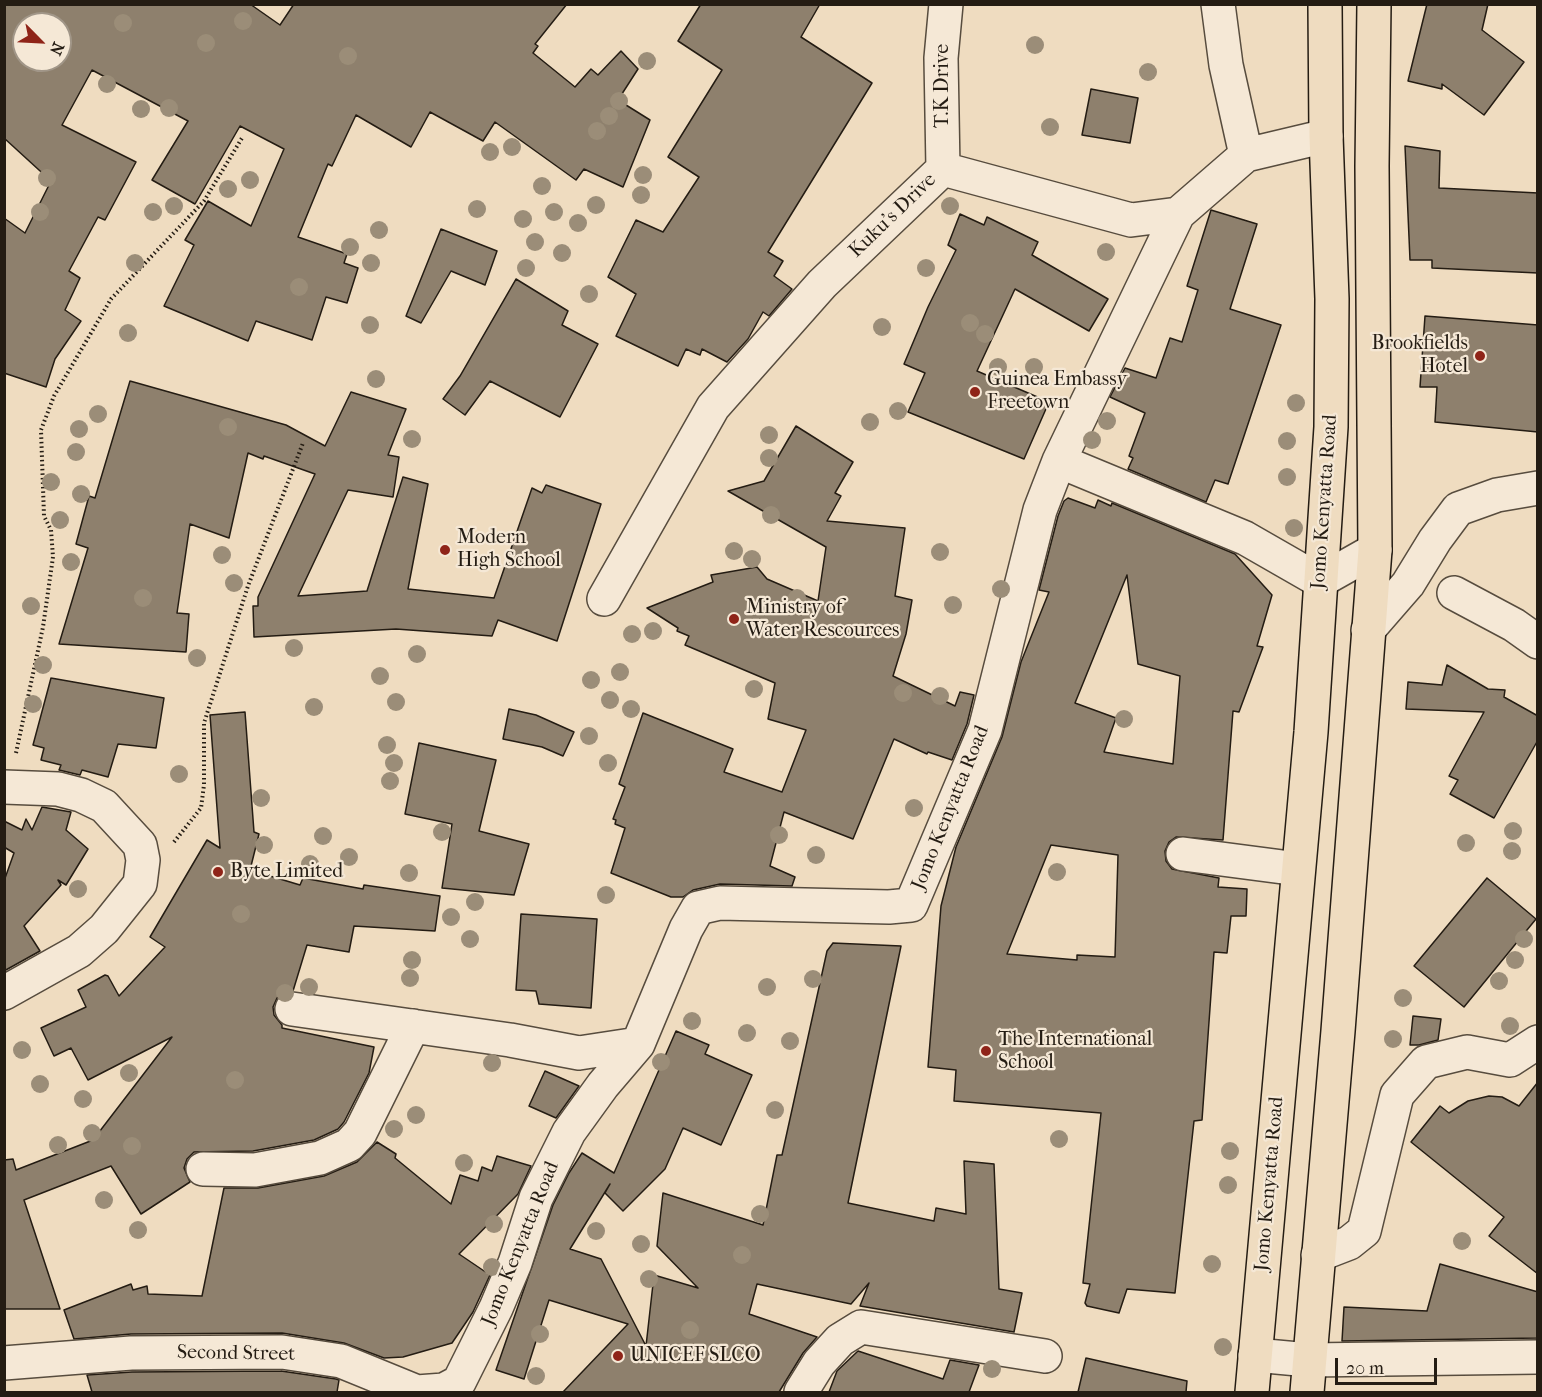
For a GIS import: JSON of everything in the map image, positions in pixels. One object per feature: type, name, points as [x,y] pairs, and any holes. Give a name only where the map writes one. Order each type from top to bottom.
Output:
[{"type":"main road","name":"Jomo Kenyatta Road","points":[[1252,1392],[1298,869],[1331,426],[1332,299],[1326,136],[1325,4]]},
{"type":"main road","points":[[1307,1392],[1338,1031],[1375,550],[1372,190],[1374,4]]},
{"type":"street","name":"T.K Drive","points":[[943,168],[941,58],[946,4]]},
{"type":"street","points":[[1218,4],[1226,65],[1246,155]]},
{"type":"street","points":[[1178,214],[1246,155],[1326,136]]},
{"type":"street","name":"Kuku's Drive","points":[[604,599],[713,407],[822,284],[943,168],[1131,220],[1178,214]]},
{"type":"street","name":"Jomo Kenyatta Road","points":[[459,1382],[496,1308],[515,1263],[536,1198],[569,1132],[603,1084],[638,1044],[686,929],[698,908],[720,903],[889,907],[911,905],[985,730],[1040,510],[1059,461],[1178,214]]},
{"type":"street","points":[[1059,461],[1245,538],[1320,581],[1375,550]]},
{"type":"street","points":[[1368,630],[1408,584],[1435,540],[1458,509],[1497,495],[1538,488]]},
{"type":"street","points":[[1454,593],[1514,625],[1538,642]]},
{"type":"street","points":[[4,993],[79,951],[120,912],[140,884],[143,860],[141,845],[104,806],[81,795],[58,789],[7,787]]},
{"type":"street","points":[[1183,854],[1298,869]]},
{"type":"street","points":[[292,1009],[579,1053],[638,1044]]},
{"type":"street","points":[[203,1169],[255,1170],[320,1158],[350,1145],[360,1133],[413,1026]]},
{"type":"street","points":[[1318,1255],[1349,1243],[1364,1231],[1397,1095],[1426,1062],[1467,1052],[1510,1060],[1538,1042]]},
{"type":"street","points":[[801,1392],[819,1363],[840,1340],[861,1328],[1045,1356]]},
{"type":"street","name":"Second Street","points":[[4,1363],[131,1353],[282,1352],[342,1361],[417,1392],[444,1390],[459,1382]]},
{"type":"street","points":[[1255,1355],[1309,1360],[1538,1357]]},
{"type":"path","points":[[7,787],[43,627],[53,556],[51,530],[44,516],[41,430],[54,396],[111,299],[204,201],[242,138]]},
{"type":"path","points":[[140,884],[201,808],[204,785],[204,723],[248,586],[303,443]]},
{"type":"building","points":[[4,4],[250,4],[280,25],[294,4],[567,4],[535,44],[538,46],[533,53],[575,87],[591,69],[598,75],[621,51],[638,69],[618,100],[650,120],[623,187],[584,169],[576,180],[495,122],[483,141],[430,112],[411,147],[356,115],[332,166],[328,164],[298,237],[347,254],[344,263],[358,268],[347,303],[326,297],[312,340],[256,321],[248,341],[164,306],[194,245],[185,240],[208,201],[251,226],[284,149],[240,126],[195,204],[152,180],[188,121],[92,70],[62,125],[136,162],[105,220],[98,217],[69,271],[80,278],[65,310],[81,321],[55,359],[46,387],[4,373],[4,218],[25,233],[51,181],[4,138]]},
{"type":"building","points":[[701,4],[820,4],[801,37],[872,83],[768,252],[783,261],[774,276],[792,289],[769,316],[763,312],[748,339],[727,362],[702,349],[700,355],[686,349],[678,366],[616,336],[636,294],[608,277],[636,220],[663,232],[699,177],[668,157],[722,70],[678,41]]},
{"type":"building","points":[[1427,4],[1488,4],[1482,30],[1524,62],[1484,115],[1442,84],[1442,89],[1408,81]]},
{"type":"building","points":[[1091,89],[1138,98],[1130,143],[1082,135]]},
{"type":"building","points":[[1405,146],[1440,151],[1439,188],[1538,193],[1538,273],[1432,268],[1432,260],[1410,260]]},
{"type":"building","points":[[1211,210],[1257,224],[1230,309],[1281,325],[1228,484],[1215,480],[1206,502],[1128,469],[1133,458],[1129,456],[1145,413],[1110,397],[1125,368],[1156,378],[1170,338],[1182,342],[1198,290],[1187,286]]},
{"type":"building","points":[[960,214],[984,225],[987,217],[1038,242],[1032,255],[1108,299],[1089,331],[1015,289],[977,371],[1049,402],[1024,459],[908,412],[925,373],[904,364],[928,307],[956,250],[948,245]]},
{"type":"building","points":[[441,229],[497,251],[485,285],[451,271],[421,323],[406,316]]},
{"type":"building","points":[[516,279],[568,311],[562,325],[598,344],[560,417],[490,381],[465,415],[443,399],[460,376]]},
{"type":"building","name":"Brookfields Hotel","points":[[1425,316],[1538,325],[1538,432],[1435,422],[1437,387],[1420,387]]},
{"type":"building","points":[[130,381],[286,425],[325,446],[351,392],[406,409],[388,455],[399,457],[393,497],[348,490],[298,596],[367,591],[403,477],[428,484],[408,589],[494,598],[532,488],[542,493],[546,485],[601,504],[557,641],[498,620],[492,636],[396,629],[254,637],[253,606],[258,606],[258,597],[315,474],[264,456],[263,459],[248,453],[229,538],[190,524],[177,613],[189,614],[186,652],[59,644],[88,548],[76,544],[89,496],[95,498]]},
{"type":"building","points":[[796,426],[853,462],[835,493],[841,496],[827,521],[905,528],[895,596],[912,600],[906,634],[893,676],[955,706],[960,692],[974,695],[967,724],[952,760],[928,752],[927,754],[894,739],[853,839],[784,812],[770,866],[795,877],[792,886],[720,884],[693,890],[683,897],[671,897],[611,873],[625,828],[615,824],[616,820],[613,819],[625,787],[619,784],[643,713],[733,749],[724,772],[782,792],[806,730],[768,719],[775,683],[685,645],[689,636],[677,631],[678,628],[647,608],[713,582],[711,575],[757,567],[767,579],[818,601],[826,547],[728,491],[764,481]]},
{"type":"building","points":[[1068,498],[1095,508],[1098,500],[1111,506],[1112,503],[1235,554],[1272,595],[1257,646],[1263,647],[1239,712],[1233,711],[1223,840],[1176,837],[1169,842],[1165,851],[1166,861],[1172,869],[1219,878],[1218,887],[1247,889],[1246,916],[1231,916],[1227,953],[1214,952],[1202,1120],[1194,1121],[1175,1293],[1127,1289],[1119,1313],[1087,1306],[1085,1303],[1090,1284],[1083,1283],[1101,1113],[954,1101],[956,1070],[928,1067],[941,906],[956,847],[1002,737],[1021,662],[1049,592],[1039,590],[1064,501]],"holes":[[[1127,575],[1138,664],[1180,676],[1173,764],[1104,752],[1116,718],[1075,703]],[[1051,845],[1118,855],[1115,957],[1077,955],[1077,960],[1007,954]]]},
{"type":"building","points":[[1447,665],[1488,689],[1505,690],[1504,697],[1538,716],[1538,740],[1494,818],[1450,794],[1458,780],[1449,776],[1484,712],[1406,709],[1408,682],[1442,685]]},
{"type":"building","points":[[51,678],[164,698],[156,748],[118,744],[108,777],[82,770],[80,775],[59,770],[61,765],[41,760],[44,748],[33,745]]},
{"type":"building","points":[[509,709],[536,715],[574,732],[563,756],[542,747],[503,739]]},
{"type":"building","points":[[245,712],[254,832],[259,834],[250,870],[300,885],[303,878],[363,889],[364,885],[440,896],[435,931],[354,926],[349,952],[307,945],[293,991],[284,992],[277,998],[273,1007],[274,1015],[282,1028],[374,1047],[369,1073],[344,1122],[338,1129],[314,1140],[253,1151],[194,1152],[187,1159],[184,1168],[190,1182],[141,1214],[111,1166],[24,1200],[60,1309],[4,1309],[4,1160],[13,1159],[16,1170],[93,1140],[172,1037],[88,1080],[71,1048],[54,1056],[41,1028],[86,1007],[78,990],[105,975],[108,976],[119,996],[165,947],[150,937],[207,840],[220,848],[210,715]]},
{"type":"building","points":[[419,743],[496,760],[479,831],[529,844],[514,895],[442,888],[452,824],[405,814]]},
{"type":"building","points":[[42,807],[71,812],[66,830],[88,849],[66,885],[58,880],[61,885],[24,926],[40,951],[4,971],[4,881],[14,853],[4,847],[4,821],[22,830],[26,819],[32,830]]},
{"type":"building","points":[[1487,878],[1536,919],[1464,1007],[1414,966]]},
{"type":"building","points":[[521,914],[597,919],[591,1008],[539,1004],[536,991],[516,990]]},
{"type":"building","points":[[833,943],[901,946],[848,1203],[934,1221],[936,1208],[966,1214],[964,1161],[994,1164],[999,1289],[1022,1293],[1014,1332],[860,1306],[869,1283],[851,1304],[757,1284],[749,1314],[817,1337],[803,1353],[779,1392],[563,1392],[628,1324],[549,1300],[524,1379],[496,1370],[553,1205],[569,1173],[582,1153],[614,1173],[676,1031],[709,1045],[705,1054],[752,1075],[721,1145],[683,1128],[665,1169],[623,1211],[605,1193],[610,1184],[570,1249],[601,1259],[646,1346],[654,1275],[698,1288],[657,1246],[663,1193],[763,1225],[777,1155],[782,1155],[827,951]]},
{"type":"building","points":[[1413,1016],[1441,1019],[1438,1040],[1410,1045]]},
{"type":"building","points":[[545,1071],[579,1086],[556,1118],[529,1106]]},
{"type":"building","points":[[1538,1082],[1538,1274],[1489,1236],[1504,1217],[1411,1142],[1440,1106],[1449,1113],[1468,1101],[1489,1096],[1502,1097],[1519,1106]]},
{"type":"building","points":[[377,1142],[396,1154],[395,1158],[451,1204],[460,1175],[478,1181],[482,1167],[492,1171],[497,1156],[531,1166],[518,1194],[459,1254],[490,1275],[473,1312],[452,1343],[403,1357],[384,1358],[344,1343],[282,1333],[131,1334],[74,1339],[64,1310],[131,1284],[133,1290],[147,1286],[148,1294],[202,1296],[224,1188],[258,1188],[324,1176],[357,1162]]},
{"type":"building","points":[[1440,1264],[1538,1292],[1538,1338],[1342,1341],[1344,1307],[1427,1311]]},
{"type":"building","points":[[858,1351],[943,1379],[950,1360],[979,1365],[969,1392],[829,1392],[837,1371]]},
{"type":"building","points":[[1086,1358],[1187,1381],[1186,1392],[1078,1392]]},
{"type":"building","points":[[281,1371],[339,1380],[337,1392],[92,1392],[87,1375],[132,1372]]},
{"type":"place","name":"Brookfields Hotel","points":[[1480,356]]},
{"type":"place","name":"Guinea Embassy Freetown","points":[[975,392]]},
{"type":"place","name":"Modern High School","points":[[445,550]]},
{"type":"place","name":"Ministry of Water Rescources","points":[[734,619]]},
{"type":"place","name":"Byte Limited","points":[[218,872]]},
{"type":"place","name":"The International School","points":[[986,1051]]},
{"type":"place","name":"UNICEF SLCO","points":[[618,1356]]}]
